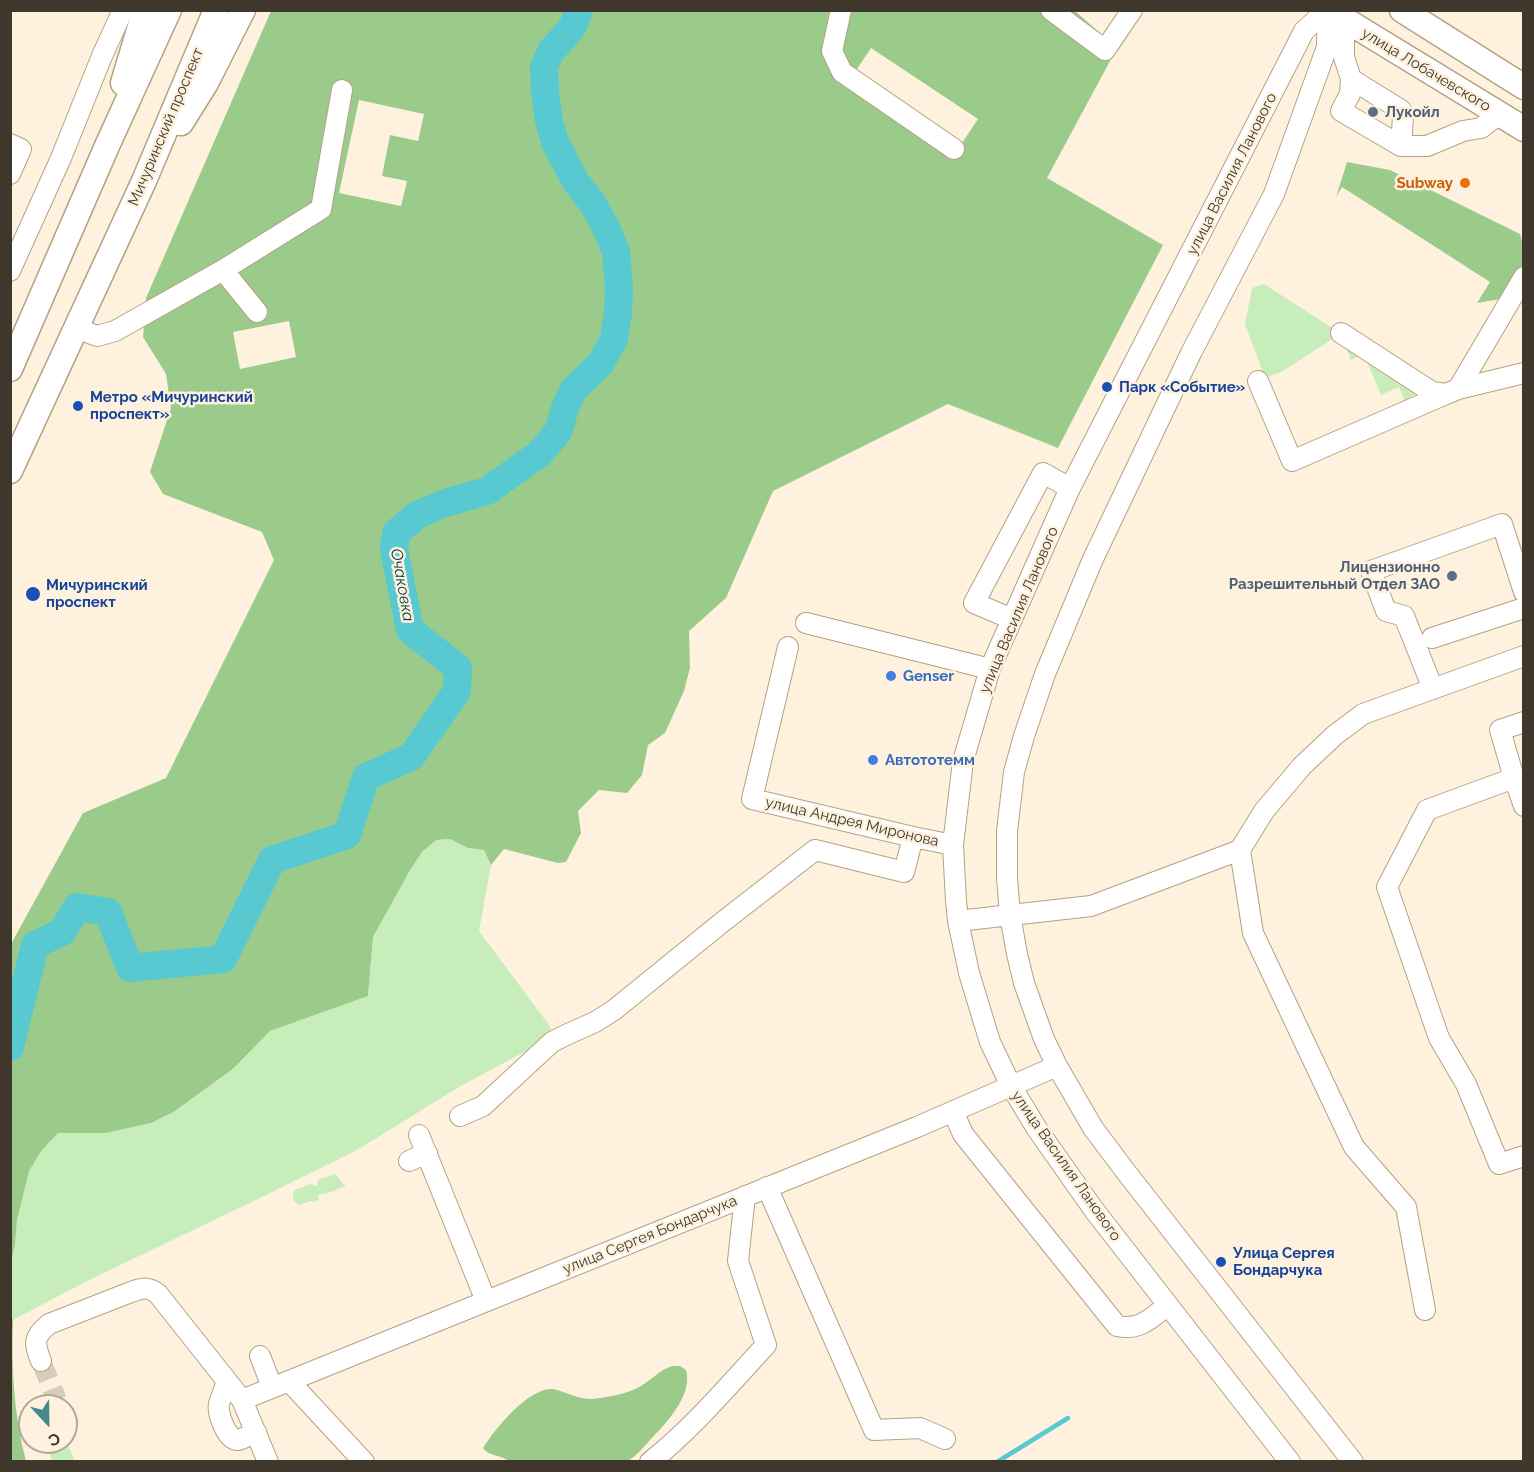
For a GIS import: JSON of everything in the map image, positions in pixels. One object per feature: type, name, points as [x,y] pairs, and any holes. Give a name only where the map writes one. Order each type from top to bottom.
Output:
[{"type":"main road","points":[[107,146],[125,74],[145,10]]},
{"type":"main road","points":[[10,369],[169,10]]},
{"type":"main road","name":"Мичуринский проспект","points":[[10,471],[144,181],[216,10]]},
{"type":"main road","points":[[144,181],[206,83],[243,10]]},
{"type":"main road","points":[[1402,10],[1524,87]]},
{"type":"main road","name":"улица Лобачевского","points":[[1332,13],[1524,129]]},
{"type":"street","points":[[10,271],[61,158],[123,10]]},
{"type":"street","points":[[841,10],[832,51],[842,72],[954,149]]},
{"type":"street","points":[[1051,10],[1105,50],[1132,10]]},
{"type":"street","points":[[1332,13],[1351,80],[1350,94],[1341,111],[1401,146],[1427,146],[1463,131],[1481,128],[1499,114]]},
{"type":"street","points":[[1332,13],[1328,47],[1274,194],[1182,371],[1093,559],[1045,674],[1014,772],[1007,831],[1007,878],[1010,915],[1024,983],[1057,1066],[1093,1128],[1353,1461]]},
{"type":"street","name":"улица Василия Ланового","points":[[1290,1461],[1094,1210],[1037,1129],[1011,1086],[990,1042],[969,973],[958,921],[953,845],[963,761],[990,669],[1070,488],[1304,31],[1332,13]]},
{"type":"street","points":[[1351,80],[1401,110],[1403,117],[1401,146]]},
{"type":"street","points":[[76,328],[97,336],[115,331],[223,270],[321,209],[342,90]]},
{"type":"street","points":[[1363,124],[1380,98]]},
{"type":"street","points":[[10,144],[21,149],[10,174]]},
{"type":"street","points":[[223,270],[257,312]]},
{"type":"street","points":[[1452,392],[1524,277]]},
{"type":"street","points":[[1341,333],[1432,392],[1452,392]]},
{"type":"street","points":[[1258,381],[1292,461],[1452,392],[1524,373]]},
{"type":"street","points":[[1012,619],[974,603],[1043,473],[1070,488]]},
{"type":"street","points":[[1433,689],[1404,616],[1386,611],[1371,571],[1502,524],[1524,592]]},
{"type":"street","points":[[1432,638],[1524,608]]},
{"type":"street","points":[[806,623],[990,669]]},
{"type":"street","name":"улица Андрея Миронова","points":[[788,647],[752,799],[953,845]]},
{"type":"street","points":[[958,921],[1091,906],[1240,850],[1264,810],[1302,766],[1335,735],[1363,714],[1524,656]]},
{"type":"street","points":[[1524,722],[1500,730],[1524,806]]},
{"type":"street","points":[[1514,778],[1426,810],[1387,887],[1439,1038],[1466,1084],[1499,1164],[1524,1156]]},
{"type":"street","points":[[460,1116],[483,1106],[552,1042],[596,1022],[614,1010],[815,850],[904,872],[913,837]]},
{"type":"street","points":[[1240,850],[1253,933],[1354,1147],[1406,1207],[1425,1310]]},
{"type":"street","name":"улица Сергея Бондарчука","points":[[243,1400],[953,1111],[1057,1066]]},
{"type":"street","points":[[953,1111],[963,1134],[1117,1326],[1128,1329],[1142,1325],[1168,1305]]},
{"type":"street","points":[[419,1135],[418,1157],[486,1301]]},
{"type":"street","points":[[767,1187],[874,1430],[920,1428],[945,1439]]},
{"type":"street","points":[[650,1461],[667,1449],[704,1412],[766,1345],[738,1261],[745,1196]]},
{"type":"street","points":[[41,1362],[35,1347],[36,1338],[49,1324],[142,1288],[152,1289],[243,1400],[267,1461]]},
{"type":"street","points":[[263,1354],[280,1384],[363,1461]]},
{"type":"street","points":[[227,1381],[218,1412],[226,1432],[238,1440],[255,1432]]},
{"type":"green space","points":[[271,11],[1075,11],[1117,48],[1047,178],[1163,245],[1058,448],[948,404],[773,491],[726,598],[689,631],[690,668],[684,691],[665,733],[648,745],[642,775],[627,793],[599,790],[578,811],[581,833],[566,862],[558,863],[504,849],[491,865],[484,850],[468,848],[450,839],[436,840],[422,852],[409,872],[373,937],[368,996],[270,1031],[234,1068],[174,1112],[151,1123],[106,1133],[58,1133],[42,1150],[29,1171],[17,1220],[11,1262],[11,944],[83,813],[166,778],[274,560],[262,532],[163,494],[150,472],[171,408],[166,374],[143,337],[146,298]],"holes":[[[871,48],[978,119],[962,143],[855,72]],[[359,100],[424,114],[418,141],[390,135],[382,176],[407,181],[401,206],[339,193]],[[289,321],[296,357],[240,369],[233,332]]]},
{"type":"green space","points":[[1347,162],[1390,170],[1520,234],[1523,244],[1523,277],[1512,297],[1477,303],[1490,282],[1342,187],[1336,197]]},
{"type":"green space","points":[[1264,284],[1424,387],[1405,402],[1399,387],[1381,395],[1366,359],[1361,355],[1351,360],[1340,334],[1283,371],[1265,378],[1245,324],[1252,288]]},
{"type":"green space","points":[[450,839],[468,848],[484,850],[491,865],[479,931],[549,1025],[554,1036],[459,1087],[357,1150],[87,1281],[13,1320],[11,1317],[11,1262],[17,1220],[29,1171],[42,1150],[58,1133],[106,1133],[151,1123],[175,1112],[234,1068],[270,1031],[368,996],[373,937],[379,925],[422,852],[436,840]]},
{"type":"green space","points":[[334,1174],[346,1186],[320,1194],[319,1200],[313,1202],[300,1205],[293,1199],[295,1190],[311,1184],[317,1186],[318,1180]]},
{"type":"green space","points":[[11,1317],[13,1320],[12,1356],[18,1421],[18,1454],[24,1454],[26,1461],[11,1461]]},
{"type":"green space","points":[[672,1366],[680,1366],[686,1370],[686,1389],[682,1398],[665,1424],[628,1461],[508,1461],[488,1453],[483,1448],[513,1411],[533,1395],[552,1389],[588,1399],[611,1396],[637,1388]]},
{"type":"green space","points":[[50,1454],[72,1454],[75,1461],[53,1461]]},
{"type":"waterway","name":"Очаковка","points":[[10,1047],[35,945],[62,932],[77,907],[108,912],[130,968],[223,959],[272,860],[347,835],[366,777],[411,757],[457,691],[458,668],[410,630],[394,549],[396,533],[417,515],[445,503],[487,491],[539,454],[558,432],[566,405],[574,389],[600,364],[614,339],[619,287],[616,252],[593,204],[576,182],[555,142],[545,92],[544,67],[551,51],[572,28],[579,10]]},
{"type":"waterway","points":[[997,1462],[1068,1418]]},
{"type":"tunnel","points":[[41,1361],[55,1394]]},
{"type":"place","name":"Лукойл","points":[[1373,112]]},
{"type":"place","name":"Subway","points":[[1465,183]]},
{"type":"place","name":"Парк «Событие»","points":[[1107,387]]},
{"type":"place","name":"Метро «Мичуринский проспект»","points":[[78,406]]},
{"type":"place","name":"Лицензионно Разрешительный Отдел ЗАО","points":[[1452,576]]},
{"type":"place","name":"Мичуринский проспект","points":[[33,594]]},
{"type":"place","name":"Genser","points":[[891,676]]},
{"type":"place","name":"Автототемм","points":[[873,760]]},
{"type":"place","name":"Улица Сергея Бондарчука","points":[[1221,1262]]}]
